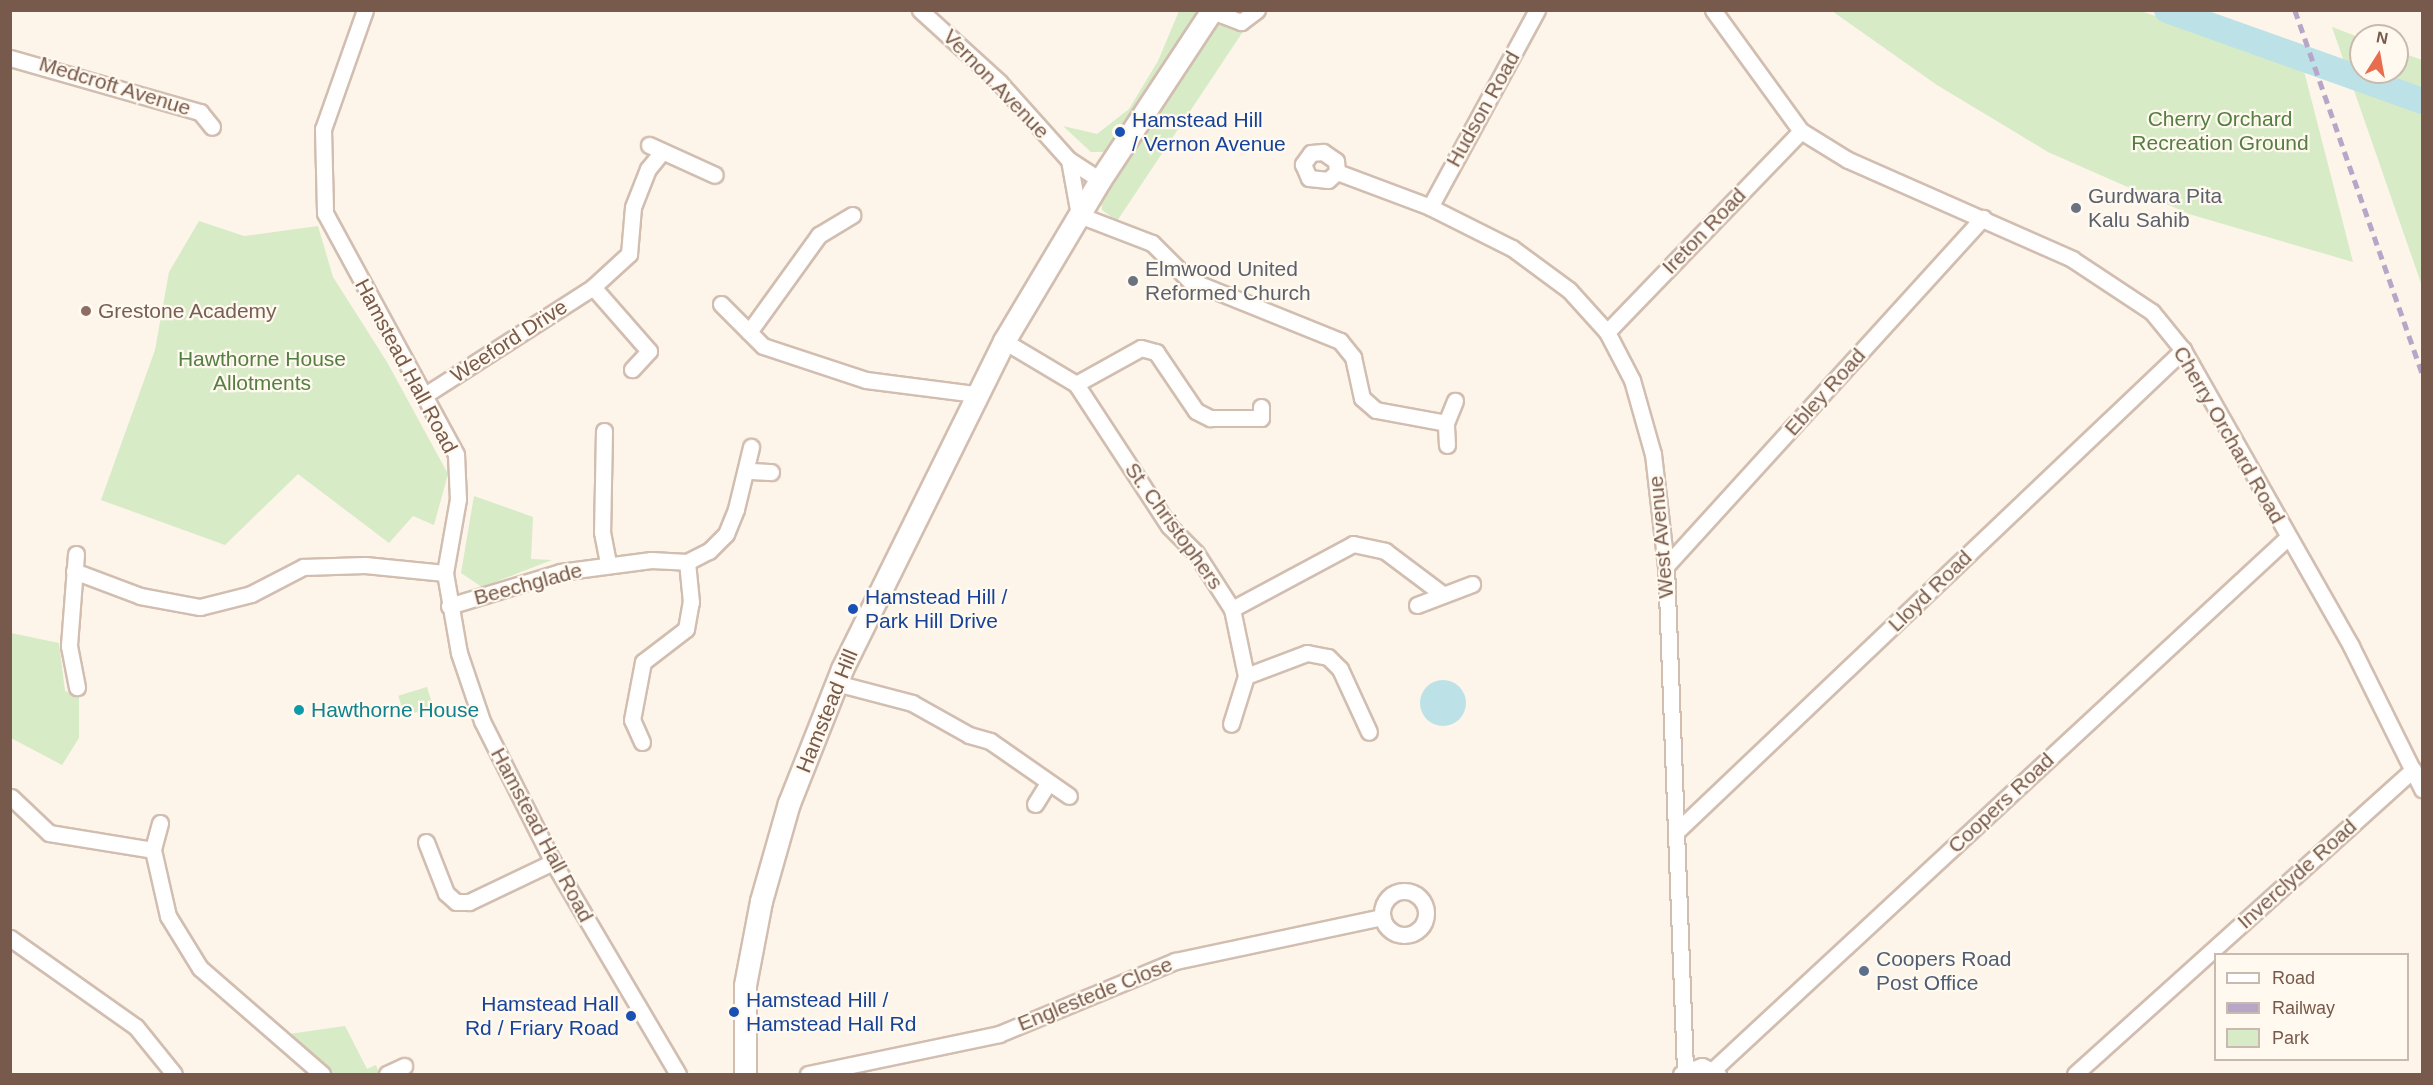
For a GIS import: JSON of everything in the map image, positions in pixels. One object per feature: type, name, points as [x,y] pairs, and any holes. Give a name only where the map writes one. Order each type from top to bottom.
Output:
[{"type":"main road","name":"Hamstead Hill","points":[[745,1074],[745,985],[761,901],[789,803],[836,683],[1004,341],[1100,180],[1212,11]]},
{"type":"street","name":"Hamstead Hall Road","points":[[365,10],[323,129],[320,189],[325,213],[456,454],[459,475],[445,573],[448,606],[482,721],[553,862],[678,1074]]},
{"type":"street","name":"Vernon Avenue","points":[[920,10],[999,82],[1069,160],[1100,180]]},
{"type":"street","name":"Hamstead Hill","points":[[1212,11],[1241,22],[1257,10]]},
{"type":"street","name":"Hudson Road","points":[[1430,207],[1537,10]]},
{"type":"street","name":"Cherry Orchard Road","points":[[1713,10],[1801,131],[1848,160],[2072,259],[2139,301],[2183,350],[2287,538],[2351,645],[2422,789]]},
{"type":"street","name":"Medcroft Avenue","points":[[10,58],[200,112],[212,127]]},
{"type":"street","name":"Ireton Road","points":[[1607,332],[1801,131]]},
{"type":"street","name":"Weeford Drive","points":[[425,394],[593,287],[629,254],[633,207],[655,149],[714,175]]},
{"type":"street","points":[[1069,160],[1079,215],[1152,243],[1189,280],[1340,341],[1353,357],[1362,398],[1376,410],[1446,423]]},
{"type":"street","name":"West Avenue","points":[[1336,172],[1430,207],[1512,248],[1569,290],[1607,332],[1632,380],[1653,454],[1666,566],[1683,1072]]},
{"type":"street","points":[[749,332],[819,235],[852,215]]},
{"type":"street","name":"Ebley Road","points":[[1666,566],[1983,218]]},
{"type":"street","points":[[593,287],[649,351],[632,369]]},
{"type":"street","points":[[721,304],[763,346],[866,380],[976,394]]},
{"type":"street","name":"St. Christophers","points":[[1004,341],[1076,384],[1169,526],[1196,553],[1232,609],[1246,676],[1231,724]]},
{"type":"street","points":[[1076,384],[1141,348],[1156,352],[1196,411],[1210,418],[1261,418],[1261,407]]},
{"type":"street","name":"Lloyd Road","points":[[1676,832],[2183,350]]},
{"type":"street","points":[[1447,445],[1446,423],[1455,401]]},
{"type":"street","name":"Beechglade","points":[[589,446],[605,438],[602,532],[608,564]]},
{"type":"street","points":[[642,742],[632,720],[643,662],[686,629],[691,602],[687,562],[726,534],[749,471],[751,447]]},
{"type":"street","points":[[749,471],[771,472]]},
{"type":"street","name":"Coopers Road","points":[[1683,1072],[1716,1072],[2287,538]]},
{"type":"street","points":[[1232,609],[1353,544],[1385,551],[1441,593]]},
{"type":"street","points":[[76,554],[69,646],[77,687]]},
{"type":"street","name":"Beechglade","points":[[448,606],[560,572],[608,564],[687,562]]},
{"type":"street","points":[[74,571],[140,596],[200,607],[251,594],[303,567],[365,565],[445,573]]},
{"type":"street","points":[[1417,605],[1441,593],[1472,584]]},
{"type":"street","points":[[1246,676],[1307,653],[1328,657],[1340,669],[1369,732]]},
{"type":"street","points":[[836,683],[912,703],[969,735],[990,741],[1069,796]]},
{"type":"street","name":"Inverclyde Road","points":[[2075,1074],[2413,770]]},
{"type":"street","points":[[1035,804],[1048,783]]},
{"type":"street","points":[[11,797],[49,833],[153,850]]},
{"type":"street","points":[[160,823],[153,850],[168,916],[200,968],[322,1074]]},
{"type":"street","points":[[426,842],[446,893],[456,902],[469,902],[553,862]]},
{"type":"street","name":"Englestede Close","points":[[808,1074],[999,1034],[1175,961],[1382,917]]},
{"type":"street","points":[[10,938],[136,1027],[174,1074]]},
{"type":"street","points":[[387,1074],[404,1066]]},
{"type":"green space","points":[[1179,11],[1203,11],[1105,152],[1091,152],[1063,126],[1097,134],[1129,109],[1158,61]]},
{"type":"green space","name":"Cherry Orchard Recreation Ground","points":[[1832,11],[2141,11],[2303,67],[2353,262],[2189,214],[2048,152],[1937,85]]},
{"type":"green space","points":[[1216,22],[1244,30],[1117,221],[1102,210],[1101,201]]},
{"type":"green space","points":[[2332,27],[2349,33],[2349,76]]},
{"type":"green space","points":[[2409,55],[2422,60],[2422,286],[2352,84],[2409,84]]},
{"type":"green space","name":"Hawthorne House Allotments","points":[[199,221],[244,236],[318,226],[333,277],[387,362],[448,474],[434,525],[413,516],[389,543],[298,474],[225,545],[101,500],[155,350],[169,272]]},
{"type":"green space","points":[[474,496],[533,517],[531,559],[552,560],[482,587],[461,573]]},
{"type":"green space","points":[[11,633],[59,643],[65,691],[79,697],[79,738],[62,765],[11,738]]},
{"type":"green space","points":[[427,687],[433,707],[404,716],[398,696]]},
{"type":"green space","points":[[345,1026],[367,1069],[376,1065],[379,1074],[328,1074],[289,1034]]},
{"type":"water","points":[[1443,680],[1459,687],[1466,703],[1459,719],[1443,726],[1427,719],[1420,703],[1427,687]]},
{"type":"waterway","points":[[2167,10],[2422,101]]},
{"type":"railway","points":[[2295,10],[2422,373]]},
{"type":"place","name":"Hamstead Hill / Vernon Avenue","points":[[1120,132]]},
{"type":"place","name":"Gurdwara Pita Kalu Sahib","points":[[2076,208]]},
{"type":"place","name":"Elmwood United Reformed Church","points":[[1133,281]]},
{"type":"place","name":"Grestone Academy","points":[[86,311]]},
{"type":"place","name":"Hamstead Hill / Park Hill Drive","points":[[853,609]]},
{"type":"place","name":"Hawthorne House","points":[[299,710]]},
{"type":"place","name":"Coopers Road Post Office","points":[[1864,971]]},
{"type":"place","name":"Hamstead Hill / Hamstead Hall Rd","points":[[734,1012]]},
{"type":"place","name":"Hamstead Hall Rd / Friary Road","points":[[631,1016]]}]
